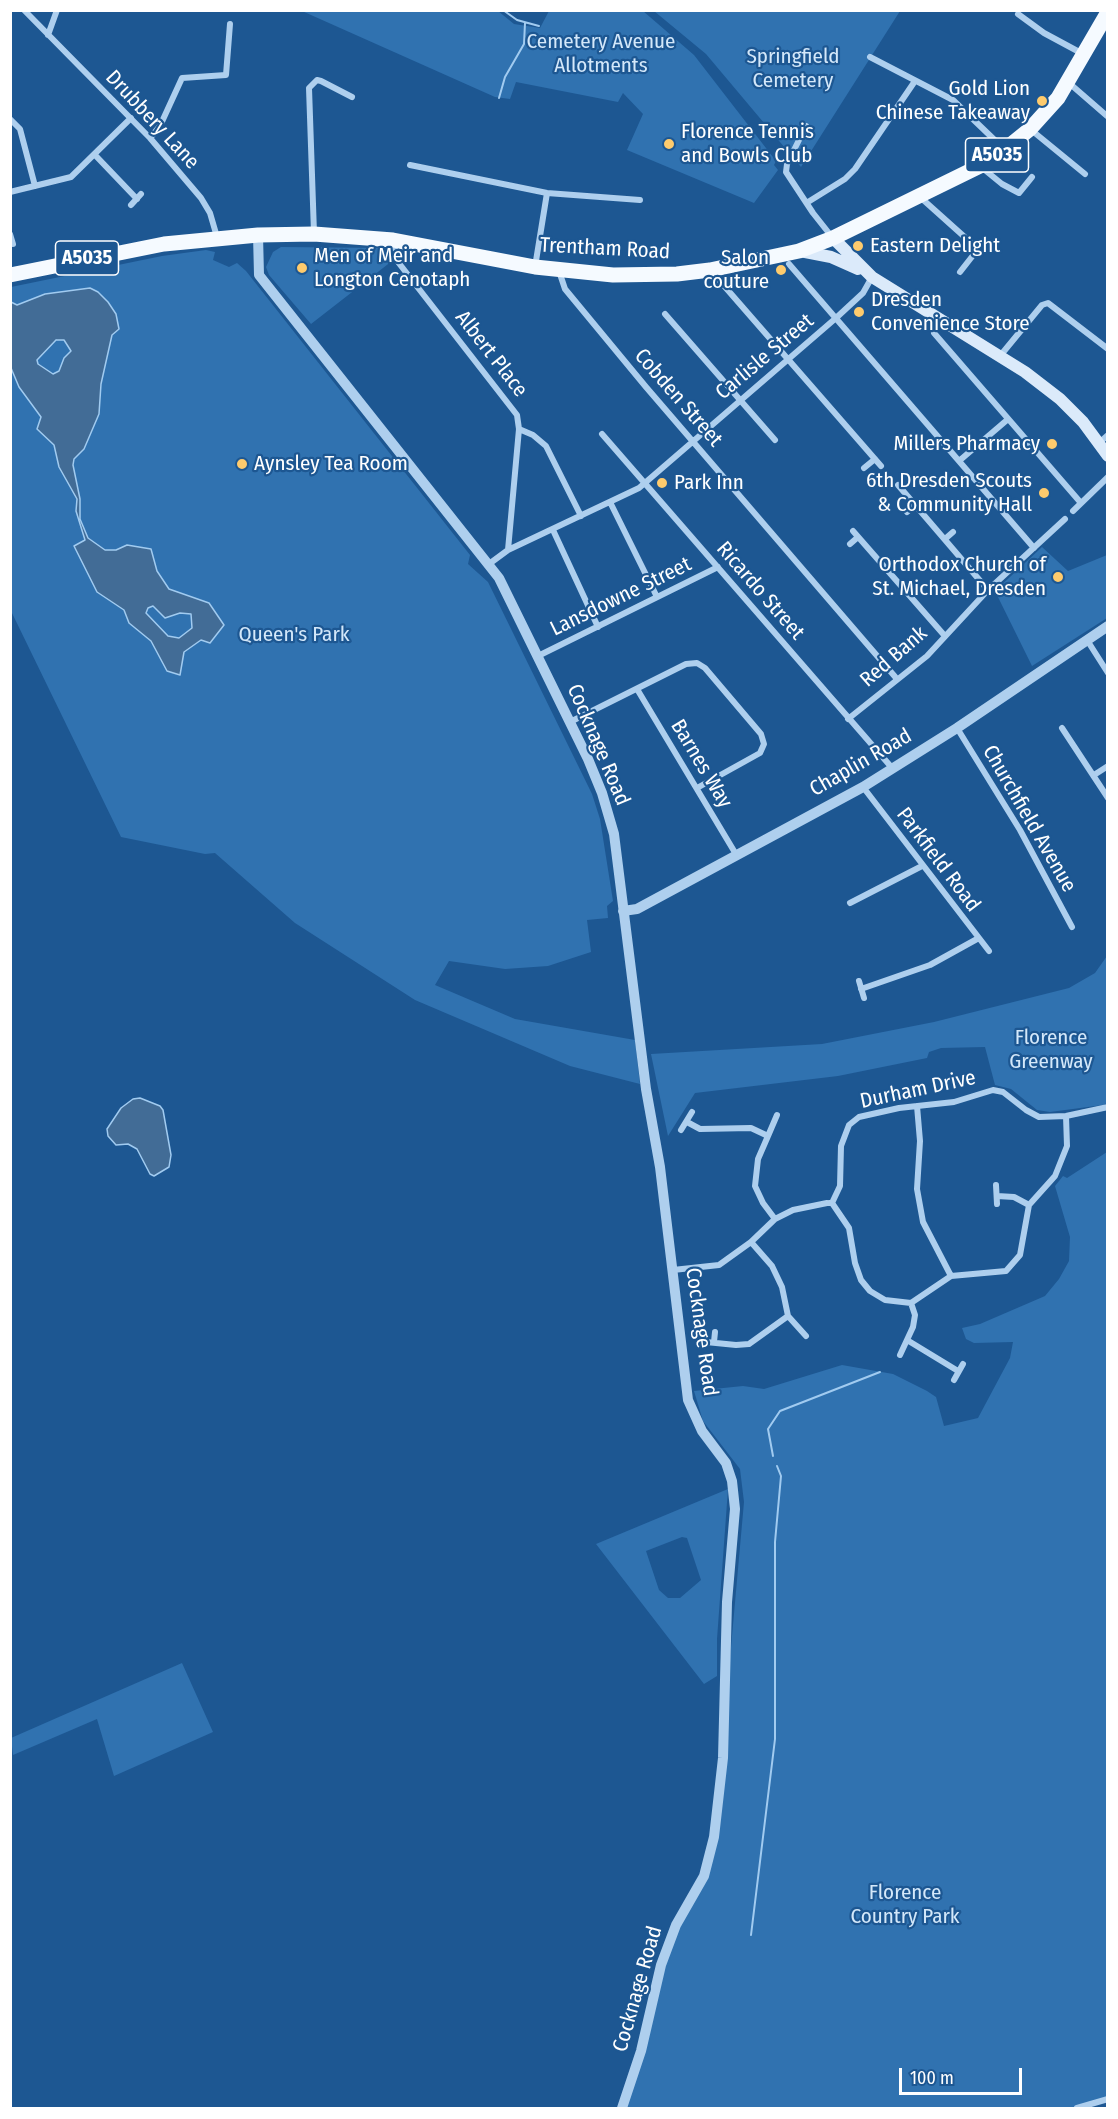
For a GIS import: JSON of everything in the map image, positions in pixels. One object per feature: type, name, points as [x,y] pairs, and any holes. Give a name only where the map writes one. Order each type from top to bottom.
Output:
[{"type":"main road","name":"Trentham Road","points":[[10,275],[153,246],[217,237],[258,235],[314,234],[393,240],[559,271],[613,275],[710,270],[800,259],[833,238],[918,194],[980,166],[1004,150],[1030,129],[1055,102],[1083,54],[1102,31],[1107,12]]},
{"type":"main road","points":[[833,238],[870,275]]},
{"type":"main road","points":[[800,259],[831,256],[870,275],[1000,356],[1060,399],[1103,439],[1107,456]]},
{"type":"street","name":"Drubbery Lane","points":[[24,10],[150,138],[201,198],[210,213],[217,237]]},
{"type":"street","points":[[48,35],[57,10]]},
{"type":"street","points":[[1018,14],[1044,33],[1083,54]]},
{"type":"street","points":[[150,138],[160,126],[182,78],[226,75],[230,24]]},
{"type":"street","points":[[870,57],[952,100],[1004,150]]},
{"type":"street","points":[[314,234],[309,88],[317,80],[352,97]]},
{"type":"street","points":[[808,202],[845,179],[855,169],[915,81]]},
{"type":"street","points":[[1068,82],[1107,116]]},
{"type":"street","points":[[10,192],[71,177],[131,118]]},
{"type":"street","points":[[10,119],[20,129],[35,186]]},
{"type":"street","points":[[806,126],[785,168],[812,211],[833,238]]},
{"type":"street","points":[[1030,129],[1085,174]]},
{"type":"street","points":[[95,155],[139,196],[131,205]]},
{"type":"street","points":[[410,165],[547,193],[640,200]]},
{"type":"street","points":[[980,166],[1002,184],[1019,193],[1032,177]]},
{"type":"street","points":[[535,267],[547,193]]},
{"type":"street","points":[[918,194],[978,249],[960,272]]},
{"type":"street","points":[[10,234],[12,244],[20,243]]},
{"type":"street","name":"Cocknage Road","points":[[258,235],[259,275],[489,564],[570,722],[602,793],[614,834],[641,1051],[660,1167],[688,1400],[702,1431],[726,1463],[732,1481],[735,1509],[727,1602],[723,1758],[714,1837],[704,1876],[676,1925],[661,1965],[641,2051],[622,2109]]},
{"type":"street","name":"Albert Place","points":[[393,240],[398,262],[517,415],[519,429],[533,435],[546,446],[581,516]]},
{"type":"street","points":[[795,271],[800,259]]},
{"type":"street","points":[[789,264],[1034,548]]},
{"type":"street","points":[[710,270],[881,466]]},
{"type":"street","name":"Cobden Street","points":[[559,271],[565,289],[897,679]]},
{"type":"street","name":"Carlisle Street","points":[[489,564],[508,550],[553,530],[645,483],[836,318],[863,292],[870,275]]},
{"type":"street","points":[[1000,356],[1042,305],[1048,303],[1107,349]]},
{"type":"street","points":[[665,314],[775,440]]},
{"type":"street","points":[[933,333],[1081,503]]},
{"type":"street","points":[[959,461],[1007,420]]},
{"type":"street","points":[[508,550],[519,429]]},
{"type":"street","points":[[762,438],[768,432]]},
{"type":"street","name":"Ricardo Street","points":[[602,434],[893,769]]},
{"type":"street","points":[[864,468],[875,459]]},
{"type":"street","points":[[1073,511],[1107,477]]},
{"type":"street","points":[[898,485],[988,590]]},
{"type":"street","points":[[610,502],[657,597]]},
{"type":"street","points":[[907,512],[915,505]]},
{"type":"street","points":[[994,514],[1000,508]]},
{"type":"street","name":"Red Bank","points":[[848,719],[927,656],[988,590],[1065,519]]},
{"type":"street","points":[[553,530],[598,627]]},
{"type":"street","points":[[853,531],[944,635]]},
{"type":"street","points":[[945,539],[953,532]]},
{"type":"street","points":[[850,544],[858,537]]},
{"type":"street","name":"Lansdowne Street","points":[[538,656],[718,567]]},
{"type":"street","name":"Chaplin Road","points":[[623,911],[637,909],[863,787],[957,728],[1107,626]]},
{"type":"street","points":[[1087,640],[1107,673]]},
{"type":"street","points":[[570,722],[686,664],[697,663],[705,668],[761,734],[764,744],[760,753],[697,788]]},
{"type":"street","name":"Barnes Way","points":[[637,689],[737,856]]},
{"type":"street","name":"Churchfield Avenue","points":[[957,728],[1020,830],[1072,927]]},
{"type":"street","points":[[1062,728],[1107,798]]},
{"type":"street","points":[[1094,775],[1107,766]]},
{"type":"street","name":"Parkfield Road","points":[[863,787],[977,939],[989,951]]},
{"type":"street","points":[[850,903],[922,866]]},
{"type":"street","points":[[861,989],[930,965],[977,939]]},
{"type":"street","points":[[859,981],[864,998]]},
{"type":"street","name":"Durham Drive","points":[[829,1203],[840,1186],[840,1146],[849,1125],[859,1117],[917,1106],[954,1102],[993,1090],[1003,1092],[1039,1117],[1066,1116],[1107,1107]]},
{"type":"street","points":[[917,1106],[920,1141],[917,1189],[923,1222],[951,1276]]},
{"type":"street","points":[[681,1130],[692,1112]]},
{"type":"street","points":[[775,1219],[763,1203],[755,1186],[758,1159],[777,1115]]},
{"type":"street","points":[[673,1270],[719,1265],[751,1242],[775,1219],[793,1210],[829,1203],[849,1228],[861,1280],[870,1292],[885,1300],[911,1303],[951,1276],[1006,1271],[1014,1265],[1020,1255],[1029,1205],[1056,1176],[1067,1146],[1066,1116]]},
{"type":"street","points":[[687,1122],[700,1129],[751,1128],[768,1136]]},
{"type":"street","points":[[996,1185],[997,1204]]},
{"type":"street","points":[[997,1196],[1014,1197],[1029,1205]]},
{"type":"street","points":[[751,1242],[772,1266],[782,1287],[788,1316],[806,1336]]},
{"type":"street","points":[[900,1355],[914,1327],[915,1315],[911,1303]]},
{"type":"street","points":[[715,1332],[710,1342],[749,1344],[788,1316]]},
{"type":"street","points":[[907,1340],[958,1371]]},
{"type":"street","points":[[954,1380],[963,1364]]},
{"type":"street","points":[[1077,2109],[1107,2099]]},
{"type":"green space","name":"Cemetery Avenue Allotments","points":[[302,11],[498,11],[514,24],[540,28],[549,11],[643,11],[694,55],[776,161],[774,165],[778,170],[754,203],[627,150],[643,114],[623,93],[618,102],[516,82],[510,99],[495,97]]},
{"type":"green space","name":"Springfield Cemetery","points":[[654,11],[900,11],[801,167],[706,54]]},
{"type":"green space","points":[[281,247],[385,248],[392,261],[311,324],[269,275],[266,267],[273,252]]},
{"type":"green space","name":"Queen's Park","points":[[206,250],[215,252],[213,260],[229,267],[237,263],[246,271],[470,555],[468,564],[488,582],[592,794],[600,819],[613,901],[607,906],[608,918],[587,920],[591,952],[548,966],[505,969],[449,961],[435,985],[515,1019],[635,1040],[640,1084],[570,1066],[415,1000],[295,923],[215,853],[205,854],[121,837],[11,611],[11,287],[162,256]]},
{"type":"green space","points":[[1042,547],[1068,571],[1107,555],[1107,618],[1032,666],[995,591]]},
{"type":"green space","name":"Florence Greenway","points":[[1107,956],[1108,1103],[1050,1112],[1037,1110],[1011,1089],[995,1085],[985,1047],[941,1048],[929,1052],[927,1058],[838,1076],[695,1093],[668,1136],[651,1054],[822,1044],[934,1022],[1069,988],[1095,973]]},
{"type":"green space","name":"Florence Country Park","points":[[1107,1152],[1107,2099],[1077,2108],[624,2108],[661,1965],[704,1876],[714,1837],[744,1502],[740,1469],[703,1421],[694,1391],[743,1386],[764,1389],[842,1365],[893,1374],[927,1391],[936,1397],[944,1426],[978,1418],[1010,1358],[1013,1342],[974,1343],[966,1339],[962,1328],[980,1324],[1045,1296],[1059,1279],[1069,1261],[1070,1237],[1055,1186],[1063,1176],[1067,1178]]},
{"type":"green space","points":[[728,1489],[717,1639],[717,1676],[704,1684],[596,1544]],"holes":[[[682,1537],[687,1538],[701,1580],[680,1598],[668,1598],[659,1590],[646,1551]]]},
{"type":"green space","points":[[182,1663],[213,1732],[114,1776],[97,1719],[13,1755],[11,1738]]},
{"type":"shaded area","points":[[90,288],[108,302],[116,314],[119,329],[112,335],[101,384],[99,414],[84,449],[74,459],[73,465],[80,499],[80,519],[88,538],[105,550],[116,550],[127,545],[151,549],[157,571],[169,589],[209,603],[224,625],[210,643],[201,640],[184,652],[180,675],[167,671],[151,641],[129,623],[124,610],[97,592],[74,546],[85,540],[76,511],[77,499],[59,467],[54,445],[37,429],[41,417],[19,387],[11,368],[11,302],[17,305],[45,294]],"holes":[[[56,340],[64,340],[71,351],[64,358],[59,371],[53,374],[38,364],[37,360]],[[153,606],[165,618],[180,613],[191,614],[192,628],[179,638],[168,636],[146,613],[148,608]]]},
{"type":"shaded area","points":[[140,1098],[160,1106],[163,1110],[171,1155],[169,1167],[154,1176],[150,1174],[137,1149],[128,1144],[116,1145],[108,1136],[107,1129],[121,1108],[133,1099]]},
{"type":"waterway","points":[[503,10],[517,20],[539,26]]},
{"type":"waterway","points":[[499,98],[505,77],[524,44],[525,23]]},
{"type":"waterway","points":[[773,1456],[768,1429],[780,1411],[880,1372]]},
{"type":"waterway","points":[[751,1935],[775,1739],[775,1542],[781,1476],[777,1466]]},
{"type":"place","name":"Gold Lion Chinese Takeaway","points":[[1042,101]]},
{"type":"place","name":"Florence Tennis and Bowls Club","points":[[669,144]]},
{"type":"place","name":"Eastern Delight","points":[[858,246]]},
{"type":"place","name":"Men of Meir and Longton Cenotaph","points":[[302,268]]},
{"type":"place","name":"Salon couture","points":[[781,270]]},
{"type":"place","name":"Dresden Convenience Store","points":[[859,312]]},
{"type":"place","name":"Millers Pharmacy","points":[[1052,444]]},
{"type":"place","name":"Aynsley Tea Room","points":[[242,464]]},
{"type":"place","name":"Park Inn","points":[[662,483]]},
{"type":"place","name":"6th Dresden Scouts & Community Hall","points":[[1044,493]]},
{"type":"place","name":"Orthodox Church of St. Michael, Dresden","points":[[1058,577]]}]
